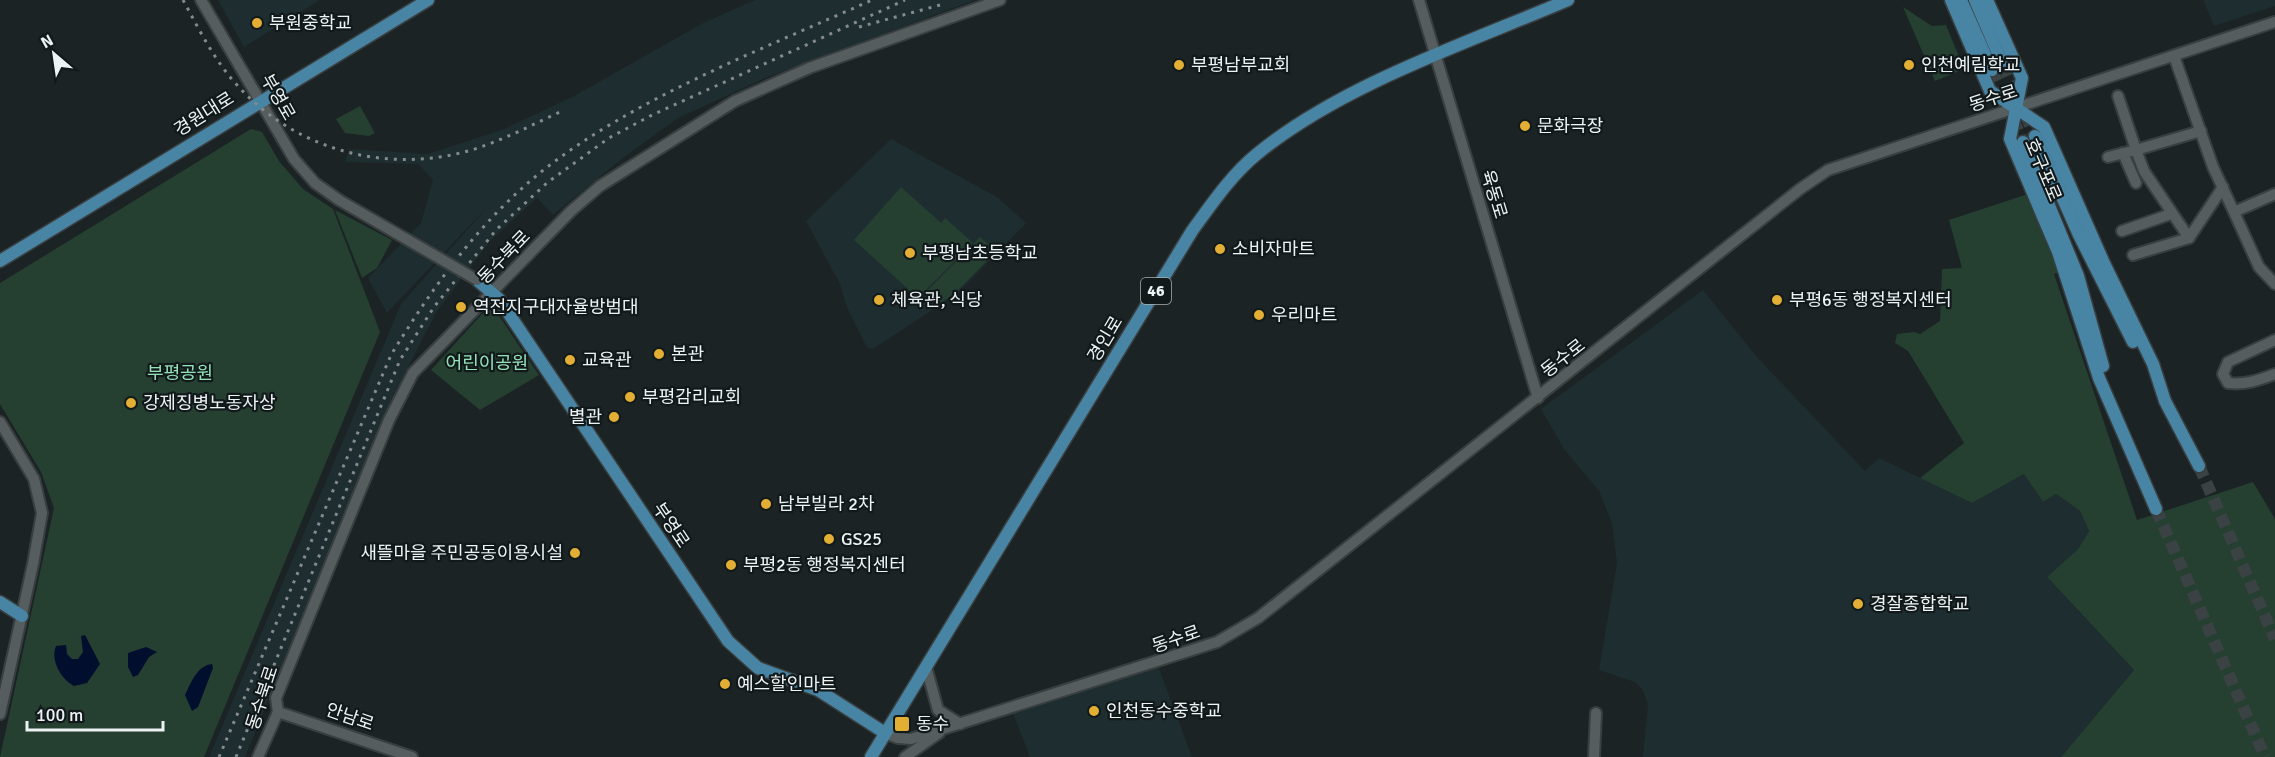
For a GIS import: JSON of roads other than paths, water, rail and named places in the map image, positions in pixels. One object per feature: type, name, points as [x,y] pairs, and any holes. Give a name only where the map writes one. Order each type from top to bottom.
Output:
[{"type":"main road","name":"경인로","points":[[872,757],[1190,236],[1218,196],[1254,155],[1300,120],[1362,88],[1568,0]]},
{"type":"main road","points":[[1951,0],[1990,91],[2016,108],[2022,78],[1987,0]]},
{"type":"main road","points":[[1961,0],[1998,68],[1975,0]]},
{"type":"main road","name":"경원대로","points":[[0,261],[424,1]]},
{"type":"main road","name":"호구포로","points":[[2156,509],[2099,378],[2058,252],[2010,139],[2016,108],[2044,127],[2103,261],[2153,364],[2165,401]]},
{"type":"main road","name":"호구포로","points":[[2119,422],[2078,276],[2029,139],[2199,466]]},
{"type":"main road","name":"부영로","points":[[477,280],[492,292],[728,641],[758,668],[818,690],[885,733]]},
{"type":"main road","points":[[0,602],[22,616]]},
{"type":"street","name":"부영로","points":[[201,0],[294,159],[315,183],[339,200],[477,280]]},
{"type":"street","name":"동수북로","points":[[258,757],[278,712],[276,698],[389,420],[413,373],[571,211],[600,186],[735,101],[809,68],[1000,0]]},
{"type":"street","name":"육동로","points":[[1419,0],[1538,398]]},
{"type":"street","name":"동수로","points":[[885,733],[898,738],[911,738],[955,725],[1217,642],[1258,618],[1800,189],[1828,170],[2275,22]]},
{"type":"street","points":[[2174,56],[2234,212],[2259,267],[2275,284]]},
{"type":"street","points":[[2118,96],[2144,171],[2189,238]]},
{"type":"street","points":[[2108,157],[2201,131]]},
{"type":"street","points":[[2123,153],[2136,183]]},
{"type":"street","points":[[2133,255],[2189,238],[2223,187]]},
{"type":"street","points":[[2234,212],[2275,194]]},
{"type":"street","points":[[2122,231],[2171,214]]},
{"type":"street","points":[[2275,340],[2229,362],[2223,374],[2228,383],[2237,384],[2249,384],[2275,374]]},
{"type":"street","points":[[0,422],[27,464],[41,503],[39,531],[0,714]]},
{"type":"street","points":[[905,757],[955,725],[938,710],[926,667]]},
{"type":"street","name":"안남로","points":[[278,712],[412,757]]},
{"type":"street","points":[[1594,757],[1596,713]]},
{"type":"water","points":[[85,635],[100,664],[87,683],[74,686],[58,669],[54,657],[56,646],[66,645],[67,654],[72,659],[78,659],[83,652],[81,636]]},
{"type":"water","points":[[146,647],[157,652],[149,657],[138,675],[133,677],[128,667],[128,653]]},
{"type":"water","points":[[212,664],[213,668],[198,707],[192,711],[185,695],[199,671]]},
{"type":"tunnel","points":[[2003,65],[2035,136]]},
{"type":"tunnel","points":[[1992,70],[2023,142]]},
{"type":"tunnel","points":[[2199,466],[2275,639]]},
{"type":"tunnel","points":[[2156,509],[2265,757]]},
{"type":"railway","points":[[183,0],[221,65],[237,85],[261,108],[288,127],[317,142],[348,152],[380,158],[412,159],[445,156],[489,144],[562,111]]},
{"type":"railway","points":[[219,757],[391,355],[440,281],[477,234],[518,191],[541,172],[616,121],[744,56],[872,0]]},
{"type":"railway","points":[[236,757],[400,360],[434,307],[496,230],[548,182],[609,138],[652,115],[905,0]]},
{"type":"railway","points":[[859,27],[940,5]]},
{"type":"place","name":"부원중학교","points":[[257,23]]},
{"type":"place","name":"부평남부교회","points":[[1179,65]]},
{"type":"place","name":"인천예림학교","points":[[1909,65]]},
{"type":"place","name":"문화극장","points":[[1525,126]]},
{"type":"place","name":"소비자마트","points":[[1220,249]]},
{"type":"place","name":"부평남초등학교","points":[[910,253]]},
{"type":"place","name":"체육관, 식당","points":[[879,300]]},
{"type":"place","name":"부평6동 행정복지센터","points":[[1777,300]]},
{"type":"place","name":"역전지구대자율방범대","points":[[461,307]]},
{"type":"place","name":"우리마트","points":[[1259,315]]},
{"type":"place","name":"본관","points":[[659,354]]},
{"type":"place","name":"교육관","points":[[570,360]]},
{"type":"place","name":"부평감리교회","points":[[630,397]]},
{"type":"place","name":"강제징병노동자상","points":[[131,403]]},
{"type":"place","name":"별관","points":[[614,417]]},
{"type":"place","name":"남부빌라 2차","points":[[766,504]]},
{"type":"place","name":"GS25","points":[[829,539]]},
{"type":"place","name":"새뜰마을 주민공동이용시설","points":[[575,553]]},
{"type":"place","name":"부평2동 행정복지센터","points":[[731,565]]},
{"type":"place","name":"경잘종합학교","points":[[1858,604]]},
{"type":"place","name":"예스할인마트","points":[[725,684]]},
{"type":"place","name":"인천동수중학교","points":[[1094,711]]},
{"type":"place","name":"동수","points":[[902,724]]},
{"type":"park label","name":"어린이공원","points":[[487,363]]},
{"type":"park label","name":"부평공원","points":[[180,373]]}]
